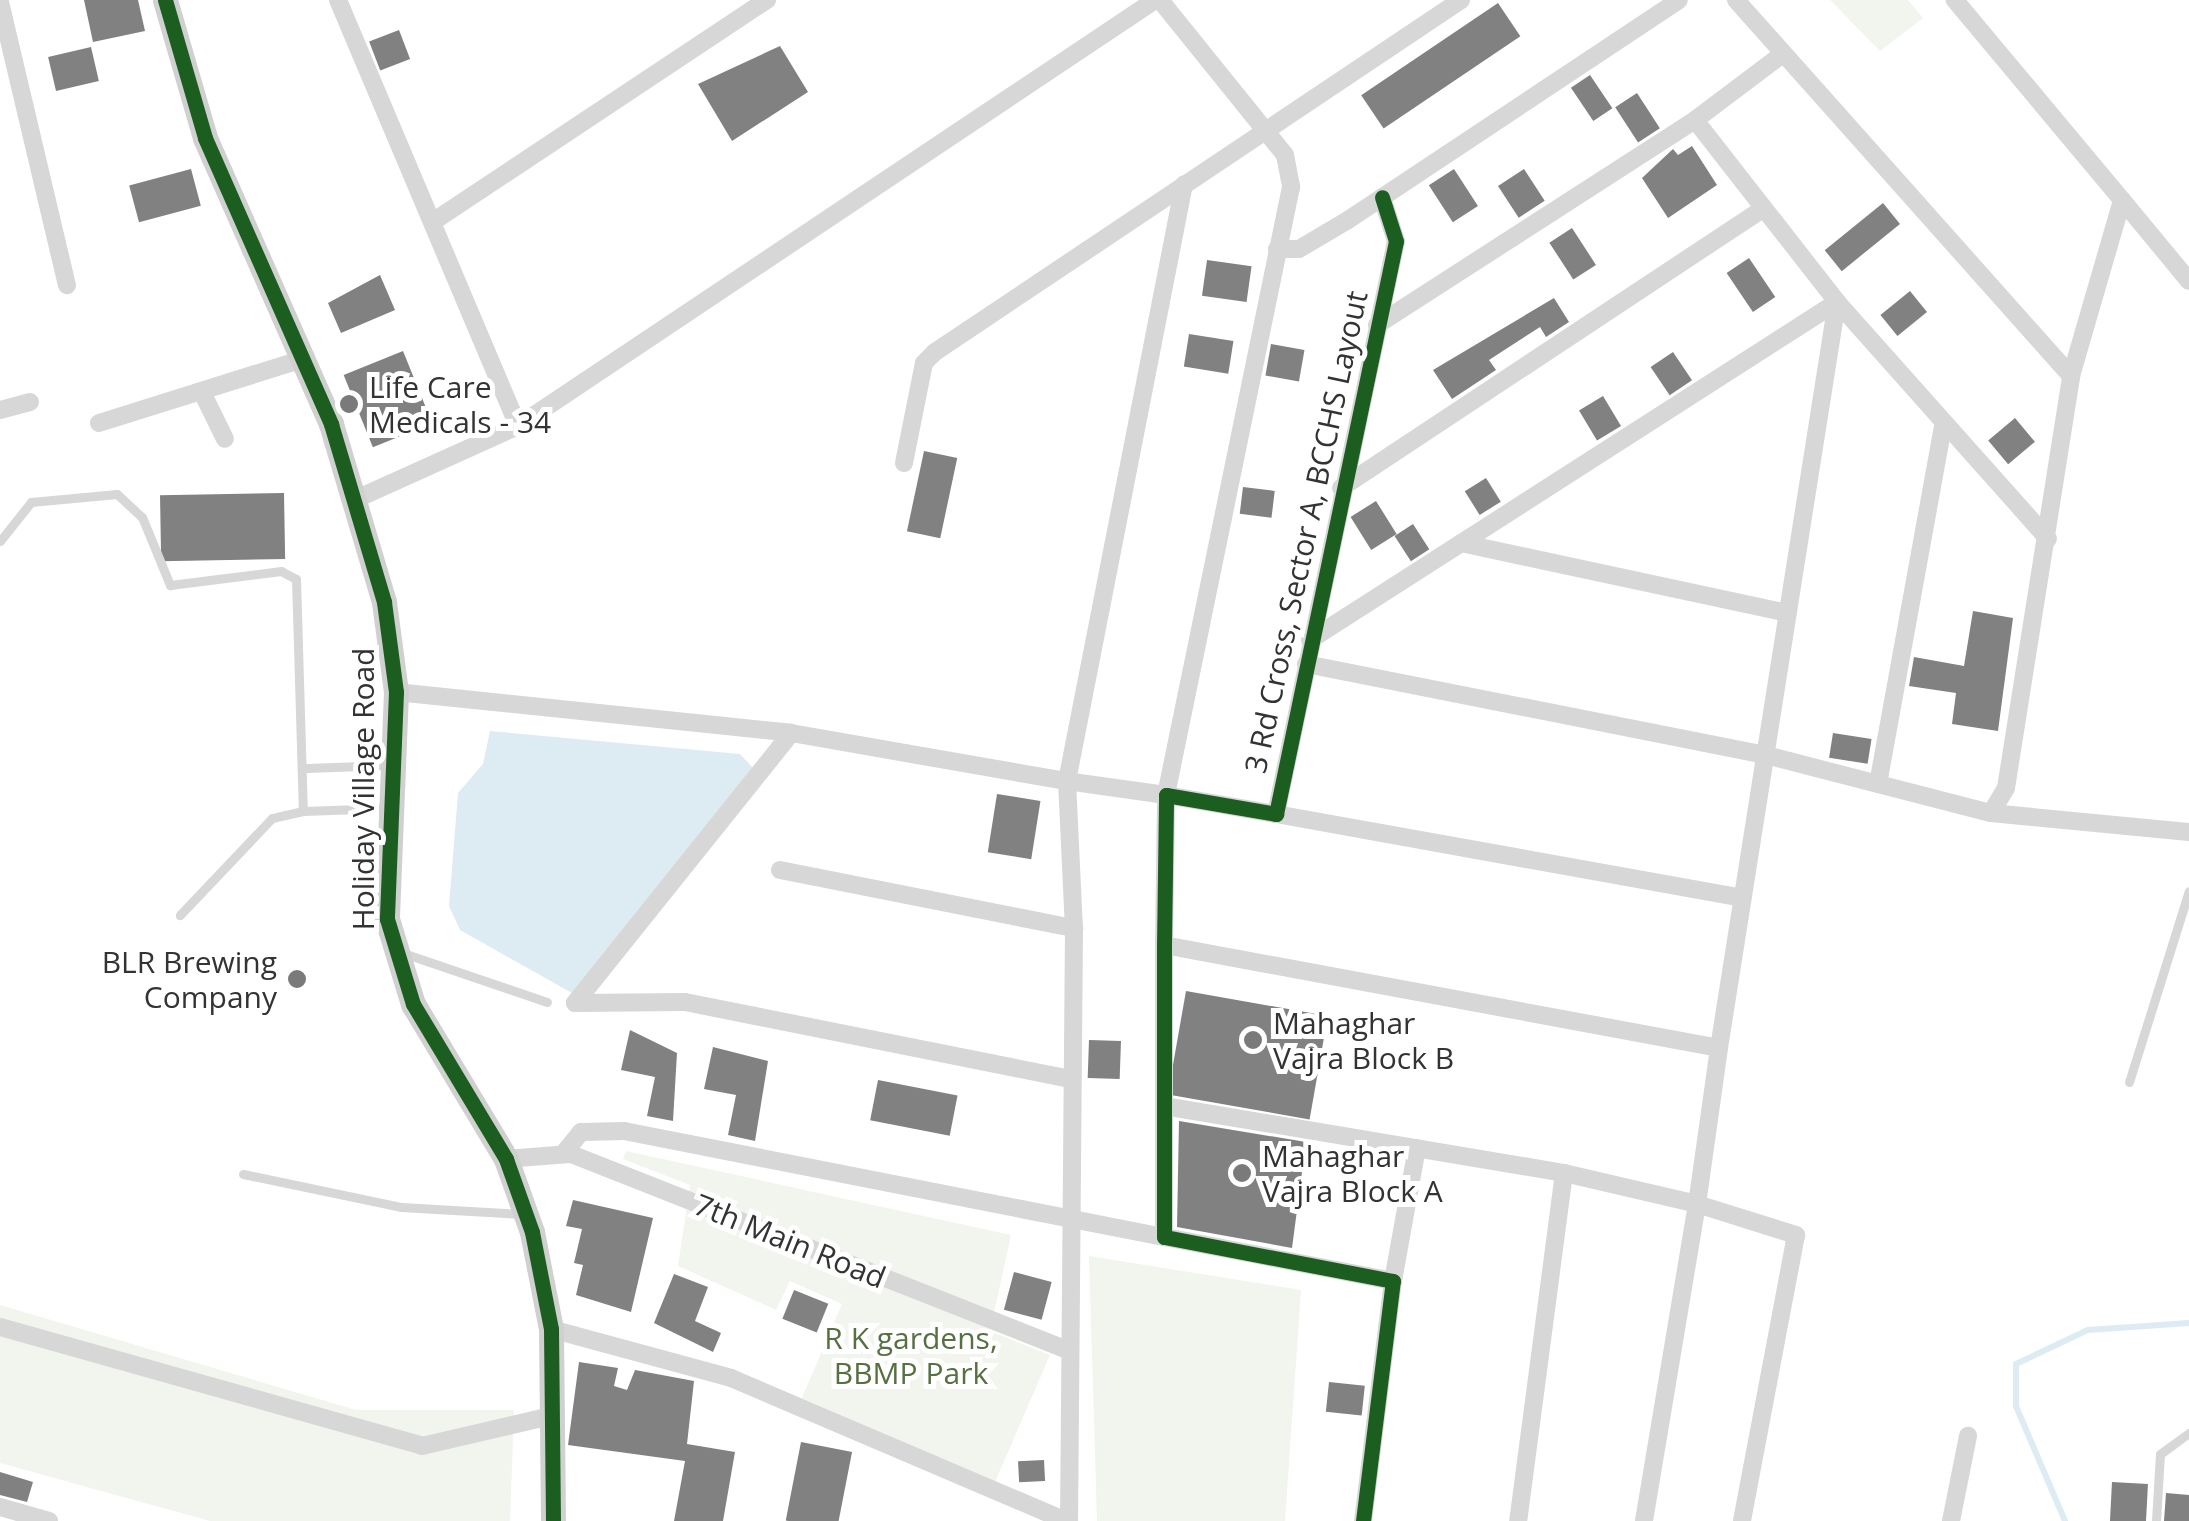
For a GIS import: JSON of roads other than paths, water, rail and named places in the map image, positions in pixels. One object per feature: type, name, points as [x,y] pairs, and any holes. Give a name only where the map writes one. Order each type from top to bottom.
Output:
[{"type":"street","name":"Holiday Village Road","points":[[164,0],[206,138],[303,359],[354,500],[384,602],[396,692],[391,808],[392,949],[413,1004],[506,1159],[526,1214],[550,1329],[554,1521]]},
{"type":"street","points":[[338,0],[518,426]]},
{"type":"street","points":[[434,221],[768,0]]},
{"type":"street","points":[[354,500],[518,426],[1158,0],[1284,154],[1291,187],[1166,795],[1164,1237]]},
{"type":"street","points":[[904,463],[924,363],[935,352],[1461,0]]},
{"type":"street","points":[[1277,249],[1299,249],[1679,0]]},
{"type":"street","points":[[1736,0],[1780,56],[2071,376]]},
{"type":"street","points":[[1955,0],[2189,281]]},
{"type":"street","points":[[1,12],[66,284]]},
{"type":"street","points":[[1376,325],[1695,120],[1780,56]]},
{"type":"street","points":[[1695,120],[1837,302],[1942,425],[2048,539]]},
{"type":"street","points":[[550,1329],[730,1378],[1068,1521],[1074,928],[1067,780],[1184,184]]},
{"type":"street","name":"3 Rd Cross, Sector A, BCCHS Layout","points":[[396,692],[790,733],[1276,814],[1341,488],[1396,241],[1382,197]]},
{"type":"street","points":[[1992,813],[2006,788],[2071,376],[2122,200]]},
{"type":"street","points":[[1341,488],[1764,208]]},
{"type":"street","points":[[1310,640],[1837,302]]},
{"type":"street","points":[[1644,1521],[1837,302]]},
{"type":"street","points":[[99,423],[303,359]]},
{"type":"street","points":[[202,392],[225,439]]},
{"type":"street","points":[[0,409],[30,402]]},
{"type":"street","points":[[1878,784],[1942,425]]},
{"type":"street","points":[[1461,543],[1788,613]]},
{"type":"street","points":[[1306,664],[1766,755],[1992,813],[2189,832]]},
{"type":"street","points":[[790,733],[575,1003],[685,1002],[1072,1079]]},
{"type":"street","points":[[1276,814],[1743,898]]},
{"type":"street","points":[[780,870],[1074,928]]},
{"type":"street","points":[[1164,946],[1719,1048]]},
{"type":"street","points":[[1164,1106],[1564,1173],[1697,1204],[1796,1235],[1742,1521]]},
{"type":"street","points":[[564,1154],[581,1132],[624,1131],[1393,1282]]},
{"type":"street","points":[[1363,1521],[1393,1282],[1417,1148]]},
{"type":"street","name":"7th Main Road","points":[[506,1159],[564,1154],[1070,1351]]},
{"type":"street","points":[[1518,1521],[1564,1173]]},
{"type":"street","points":[[0,1327],[422,1446],[550,1416]]},
{"type":"street","points":[[1951,1521],[1968,1436]]},
{"type":"street","points":[[0,1507],[49,1521]]},
{"type":"lane","points":[[0,541],[31,502],[118,494],[142,517],[170,586],[282,571],[296,579],[307,768],[303,811]]},
{"type":"lane","points":[[307,768],[393,765]]},
{"type":"lane","points":[[180,915],[272,818],[303,811],[391,808]]},
{"type":"lane","points":[[2129,1082],[2189,892]]},
{"type":"lane","points":[[392,949],[547,1002]]},
{"type":"lane","points":[[242,1174],[401,1207],[526,1214]]},
{"type":"lane","points":[[2156,1521],[2160,1454],[2189,1433]]},
{"type":"waterway","points":[[2065,1521],[2016,1406],[2016,1364],[2088,1330],[2189,1323]]},
{"type":"place","name":"Life Care Medicals - 34","points":[[349,404]]},
{"type":"place","name":"BLR Brewing Company","points":[[297,979]]},
{"type":"place","name":"Mahaghar Vajra Block B","points":[[1253,1040]]},
{"type":"place","name":"Mahaghar Vajra Block A","points":[[1242,1173]]},
{"type":"park label","name":"R K gardens, BBMP Park","points":[[911,1355]]}]
